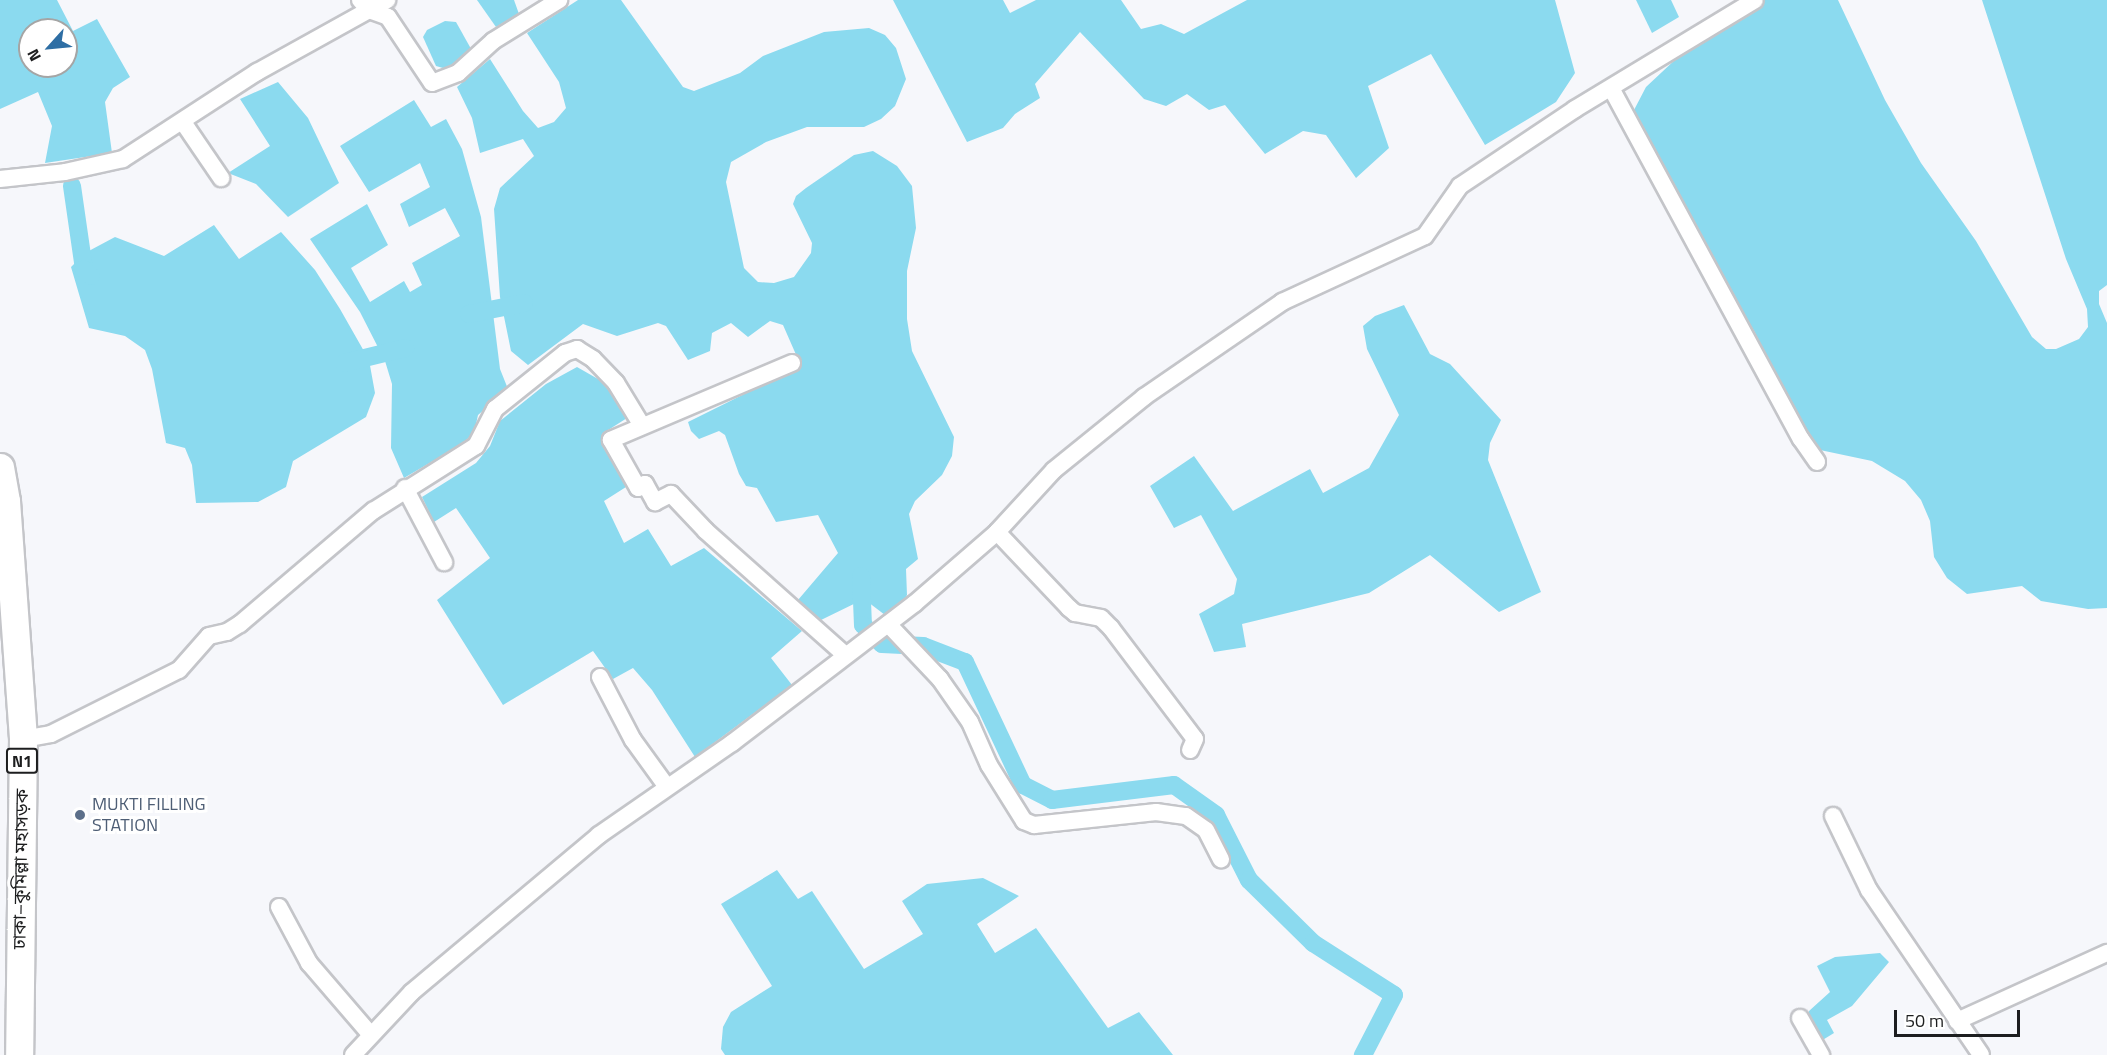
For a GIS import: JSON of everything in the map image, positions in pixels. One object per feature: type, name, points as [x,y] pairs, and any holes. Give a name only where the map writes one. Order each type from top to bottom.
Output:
[{"type":"highway","name":"ঢাকা–কুমিল্লা মহাসড়ক","points":[[0,467],[22,732],[19,1055]]},
{"type":"highway","points":[[0,700],[22,732]]},
{"type":"street","points":[[0,179],[66,172],[123,159],[365,5],[387,0]]},
{"type":"street","points":[[365,5],[388,17],[432,83],[458,73],[493,41],[559,0]]},
{"type":"street","points":[[353,1055],[412,992],[599,835],[888,624],[997,532],[1054,470],[1171,377],[1282,302],[1425,236],[1460,186],[1611,88],[1755,0]]},
{"type":"street","points":[[1611,88],[1801,439],[1817,462]]},
{"type":"street","points":[[183,122],[221,178]]},
{"type":"street","points":[[22,732],[51,734],[178,670],[209,636],[226,632],[240,624],[405,488],[476,446],[495,409],[545,366],[577,349],[593,359],[616,383],[641,424]]},
{"type":"street","points":[[792,363],[686,409],[641,424],[611,440],[638,488],[645,484],[655,502],[672,494],[714,539],[845,655]]},
{"type":"street","points":[[405,488],[444,562]]},
{"type":"street","points":[[997,532],[1069,608],[1075,613],[1101,618],[1111,628],[1195,739],[1190,750]]},
{"type":"street","points":[[888,624],[940,680],[970,722],[988,765],[1024,822],[1034,825],[1156,813],[1186,816],[1206,830],[1221,859]]},
{"type":"street","points":[[600,677],[633,740],[667,787]]},
{"type":"street","points":[[1833,816],[1869,890],[1981,1055]]},
{"type":"street","points":[[279,907],[309,963],[371,1035]]},
{"type":"street","points":[[1957,1021],[2107,953]]},
{"type":"street","points":[[1800,1018],[1821,1055]]},
{"type":"water","points":[[0,0],[57,0],[66,18],[18,18],[18,78],[78,78],[78,28],[97,19],[130,77],[113,88],[105,102],[112,153],[45,163],[52,126],[38,92],[0,109]]},
{"type":"water","points":[[477,0],[514,0],[519,14],[496,27]]},
{"type":"water","points":[[578,0],[621,0],[683,87],[694,91],[740,73],[763,56],[824,32],[869,28],[885,35],[896,48],[906,79],[895,106],[881,119],[864,127],[807,127],[766,142],[731,162],[726,182],[744,268],[758,282],[774,283],[794,277],[811,253],[812,243],[793,204],[796,196],[806,188],[854,155],[873,151],[897,166],[912,186],[916,228],[907,271],[907,319],[912,351],[954,437],[952,456],[942,475],[915,501],[909,514],[918,559],[906,569],[907,595],[903,602],[885,615],[864,599],[821,620],[798,600],[838,553],[818,515],[776,522],[757,488],[746,486],[739,474],[725,435],[719,431],[699,439],[691,431],[688,422],[801,366],[783,325],[770,321],[748,337],[731,323],[712,333],[710,351],[688,360],[666,326],[658,323],[617,336],[583,324],[528,365],[511,351],[500,297],[494,209],[500,188],[534,156],[523,139],[480,153],[472,118],[457,87],[490,59],[523,111],[538,128],[554,122],[566,108],[559,82],[527,33]]},
{"type":"water","points":[[893,0],[1003,0],[1010,13],[1036,0],[1121,0],[1141,29],[1161,24],[1184,34],[1247,0],[1555,0],[1575,73],[1556,102],[1485,145],[1431,54],[1368,86],[1389,148],[1356,178],[1326,135],[1303,131],[1265,154],[1225,105],[1209,110],[1187,94],[1166,106],[1144,99],[1080,32],[1035,84],[1040,98],[1015,114],[1003,128],[967,142]]},
{"type":"water","points":[[1636,0],[1671,0],[1679,17],[1652,33]]},
{"type":"water","points":[[1765,0],[1838,0],[1885,100],[1921,163],[1976,241],[2032,337],[2046,349],[2056,349],[2079,339],[2088,327],[2087,309],[2066,259],[1982,0],[2107,0],[2107,285],[2099,291],[2099,304],[2107,323],[2107,608],[2088,609],[2041,601],[2022,586],[1967,594],[1947,578],[1934,557],[1930,521],[1921,500],[1905,481],[1872,461],[1820,450],[1800,426],[1754,331],[1637,129],[1634,110],[1646,87],[1678,57]]},
{"type":"water","points":[[445,21],[456,22],[470,47],[470,54],[454,66],[443,68],[436,66],[423,37],[427,30]]},
{"type":"water","points":[[278,82],[308,118],[339,183],[288,217],[256,184],[228,173],[270,146],[240,99]]},
{"type":"water","points":[[414,100],[431,127],[446,119],[462,149],[481,217],[500,369],[508,389],[478,415],[474,433],[462,444],[404,478],[391,448],[392,384],[385,361],[360,312],[310,239],[367,204],[388,245],[351,268],[370,302],[404,281],[410,292],[422,285],[412,263],[460,236],[445,208],[409,227],[400,204],[430,187],[420,163],[369,192],[340,146]]},
{"type":"water","points":[[214,225],[239,259],[281,232],[315,270],[340,309],[369,360],[375,393],[366,417],[293,461],[286,487],[258,502],[196,503],[192,465],[185,448],[166,443],[152,369],[145,350],[125,336],[89,328],[71,267],[85,253],[115,237],[164,256]]},
{"type":"water","points":[[1404,305],[1430,354],[1450,364],[1501,420],[1490,443],[1488,460],[1541,592],[1499,612],[1430,555],[1369,593],[1242,624],[1246,647],[1214,652],[1199,614],[1234,594],[1237,579],[1201,515],[1174,528],[1150,486],[1194,456],[1233,511],[1310,469],[1323,493],[1369,468],[1399,415],[1367,349],[1363,326],[1375,316]]},
{"type":"water","points":[[577,367],[605,383],[627,418],[602,434],[626,487],[604,501],[624,543],[648,529],[671,566],[704,548],[802,631],[771,658],[792,685],[695,757],[652,690],[633,668],[613,679],[593,651],[503,705],[437,600],[490,558],[456,508],[434,522],[422,497],[476,463],[490,446],[500,421],[546,384]]},
{"type":"water","points":[[777,870],[798,899],[812,891],[864,969],[923,934],[902,901],[927,884],[983,878],[1019,896],[977,924],[995,953],[1036,928],[1108,1028],[1139,1012],[1173,1055],[725,1055],[721,1049],[723,1027],[731,1012],[772,986],[721,904]]},
{"type":"water","points":[[1880,953],[1889,962],[1852,1006],[1827,1020],[1834,1033],[1821,1041],[1807,1020],[1809,1011],[1830,992],[1817,966],[1835,957]]},
{"type":"waterway","points":[[72,186],[84,269],[91,276]]},
{"type":"waterway","points":[[469,314],[524,303]]},
{"type":"waterway","points":[[344,363],[405,348]]},
{"type":"waterway","points":[[861,576],[863,625],[882,644],[923,646],[965,662],[1023,785],[1052,800],[1174,785],[1216,815],[1249,880],[1313,943],[1394,995],[1363,1055]]},
{"type":"place","name":"MUKTI FILLING STATION","points":[[80,815]]}]
